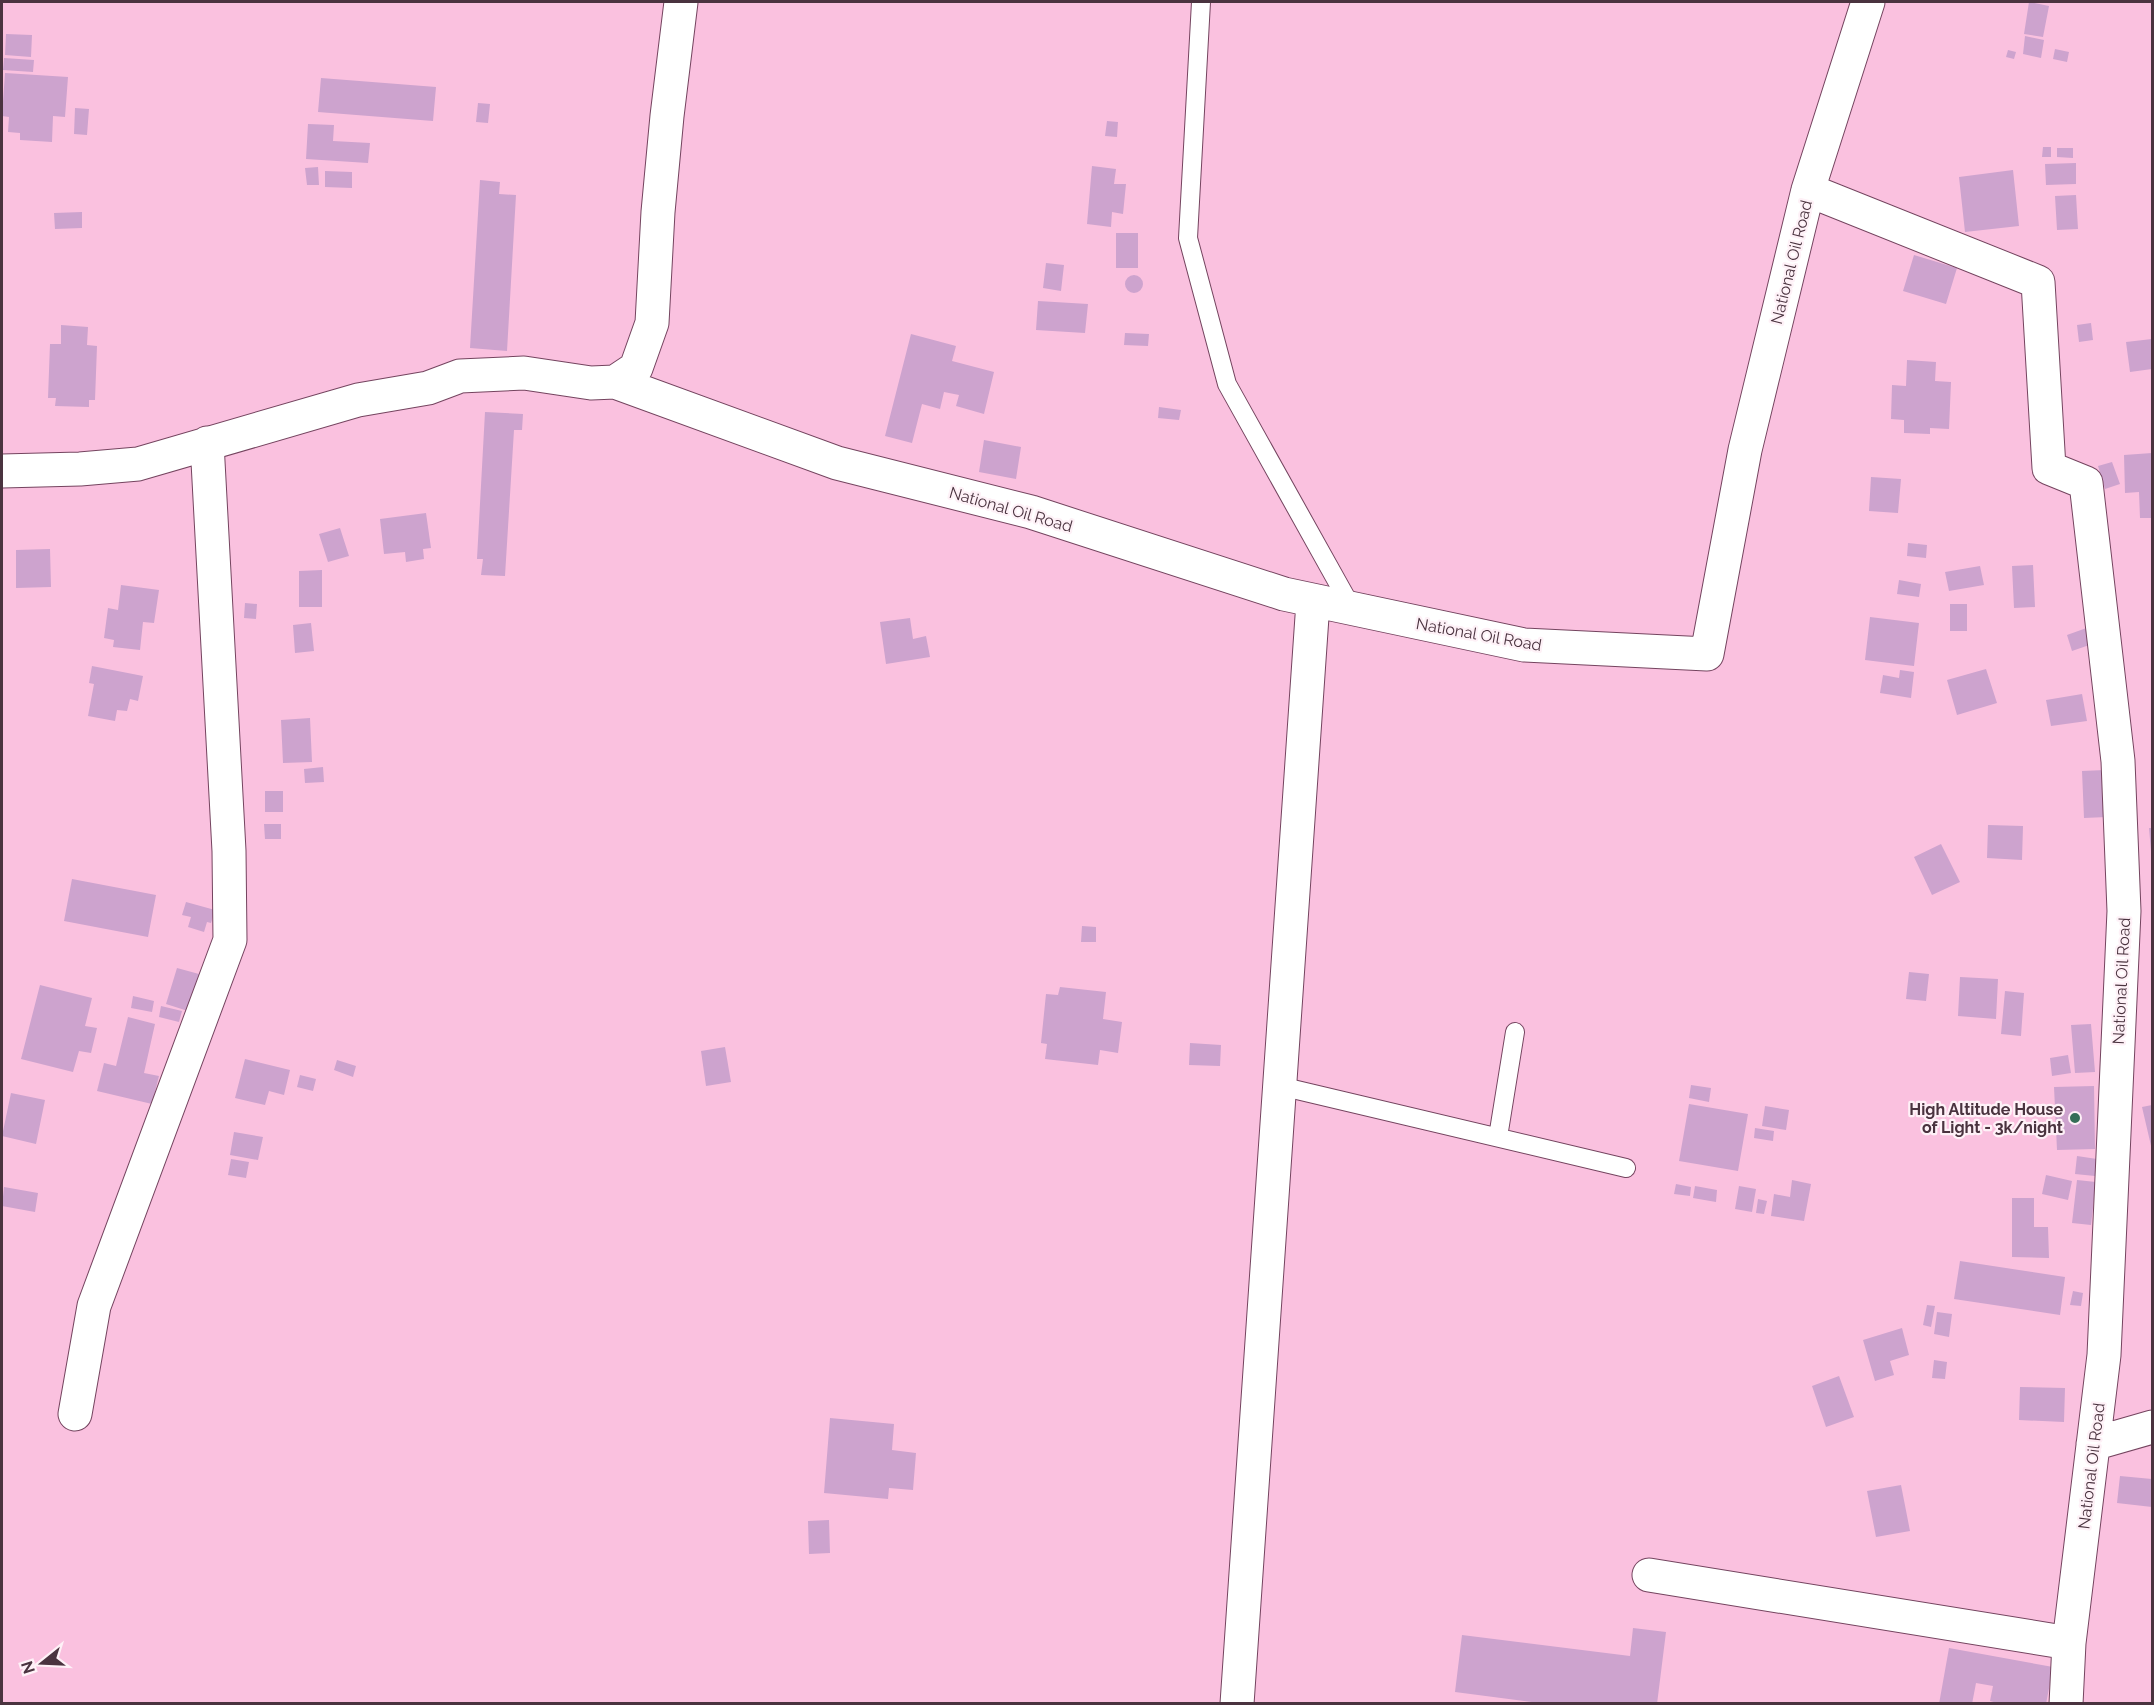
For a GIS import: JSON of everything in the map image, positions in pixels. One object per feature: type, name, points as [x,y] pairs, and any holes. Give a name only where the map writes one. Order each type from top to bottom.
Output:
[{"type":"street","points":[[2,471],[80,469],[138,464],[358,399],[428,388],[460,376],[524,372],[591,383],[615,382],[636,368],[652,323],[658,212],[681,2]]},
{"type":"street","name":"National Oil Road","points":[[615,382],[837,463],[1030,512],[1272,591],[1313,602],[1524,645],[1707,654],[1745,450],[1808,190],[1868,2]]},
{"type":"street","name":"National Oil Road","points":[[1808,190],[2038,282],[2049,468],[2086,483],[2118,761],[2124,911],[2104,1355],[2069,1643],[2066,1704]]},
{"type":"street","points":[[75,1414],[94,1306],[231,940],[229,851],[207,443]]},
{"type":"street","points":[[1237,1704],[1313,602]]},
{"type":"street","points":[[2093,1444],[2152,1427]]},
{"type":"street","points":[[1649,1575],[2069,1643]]},
{"type":"lane","points":[[1201,2],[1188,238],[1227,384],[1353,610]]},
{"type":"lane","points":[[1498,1137],[1515,1032]]},
{"type":"lane","points":[[1280,1086],[1626,1168]]},
{"type":"building","points":[[2029,2],[2049,6],[2043,37],[2024,34]]},
{"type":"building","points":[[6,34],[32,35],[31,57],[5,55]]},
{"type":"building","points":[[2025,36],[2044,40],[2041,58],[2023,54]]},
{"type":"building","points":[[2055,49],[2069,52],[2067,62],[2053,59]]},
{"type":"building","points":[[2008,50],[2016,52],[2014,59],[2006,57]]},
{"type":"building","points":[[4,58],[34,60],[33,72],[3,70]]},
{"type":"building","points":[[5,73],[68,77],[65,117],[53,116],[52,142],[20,140],[20,133],[8,132],[9,117],[2,116]]},
{"type":"building","points":[[321,78],[436,87],[433,121],[318,112]]},
{"type":"building","points":[[478,103],[490,104],[488,123],[476,122]]},
{"type":"building","points":[[75,108],[89,109],[87,135],[74,134]]},
{"type":"building","points":[[1107,121],[1118,122],[1117,137],[1105,136]]},
{"type":"building","points":[[308,124],[334,125],[333,141],[370,143],[368,163],[306,159]]},
{"type":"building","points":[[2043,147],[2051,147],[2051,157],[2042,157]]},
{"type":"building","points":[[2057,148],[2073,148],[2073,158],[2057,157]]},
{"type":"building","points":[[2076,163],[2076,184],[2046,185],[2045,164]]},
{"type":"building","points":[[1092,166],[1116,169],[1114,184],[1126,184],[1123,214],[1112,212],[1111,227],[1087,224]]},
{"type":"building","points":[[318,167],[319,185],[307,185],[305,168]]},
{"type":"building","points":[[2013,170],[2019,226],[1965,232],[1959,177]]},
{"type":"building","points":[[325,171],[352,172],[352,188],[325,187]]},
{"type":"building","points":[[480,180],[500,182],[499,194],[516,195],[507,351],[470,348]]},
{"type":"building","points":[[2076,195],[2078,229],[2057,230],[2055,196]]},
{"type":"building","points":[[82,212],[82,228],[55,229],[54,213]]},
{"type":"building","points":[[1116,233],[1138,233],[1138,268],[1116,268]]},
{"type":"building","points":[[1914,255],[1957,268],[1946,304],[1903,291]]},
{"type":"building","points":[[1046,263],[1064,265],[1061,291],[1043,288]]},
{"type":"building","points":[[1134,275],[1140,278],[1143,284],[1140,290],[1134,293],[1128,290],[1125,284],[1128,278]]},
{"type":"building","points":[[1038,301],[1088,304],[1085,333],[1036,330]]},
{"type":"building","points":[[2091,323],[2093,340],[2079,342],[2077,325]]},
{"type":"building","points":[[61,325],[88,327],[87,345],[97,346],[95,400],[89,400],[89,407],[55,406],[56,398],[48,398],[50,344],[61,344]]},
{"type":"building","points":[[1125,333],[1149,334],[1148,346],[1124,345]]},
{"type":"building","points":[[911,334],[956,346],[952,361],[994,372],[984,414],[956,406],[959,395],[944,392],[940,409],[922,404],[912,443],[885,436]]},
{"type":"building","points":[[2152,339],[2152,369],[2130,372],[2126,342]]},
{"type":"building","points":[[1907,360],[1936,362],[1935,381],[1951,382],[1949,429],[1930,428],[1930,434],[1904,433],[1904,420],[1891,419],[1892,385],[1906,386]]},
{"type":"building","points":[[1159,407],[1181,410],[1179,420],[1158,418]]},
{"type":"building","points":[[485,412],[523,414],[522,430],[514,430],[505,576],[481,575],[483,559],[477,559]]},
{"type":"building","points":[[984,440],[1021,447],[1016,479],[979,472]]},
{"type":"building","points":[[2152,453],[2152,518],[2140,518],[2139,492],[2125,493],[2124,455]]},
{"type":"building","points":[[2112,462],[2120,484],[2105,489],[2098,466]]},
{"type":"building","points":[[1871,477],[1901,479],[1898,513],[1869,511]]},
{"type":"building","points":[[426,513],[431,548],[423,549],[424,559],[406,562],[405,552],[384,554],[380,519]]},
{"type":"building","points":[[340,528],[349,556],[328,562],[319,534]]},
{"type":"building","points":[[1908,543],[1927,545],[1926,558],[1907,556]]},
{"type":"building","points":[[50,549],[51,587],[16,588],[16,550]]},
{"type":"building","points":[[2033,565],[2035,607],[2014,608],[2012,566]]},
{"type":"building","points":[[1980,566],[1984,585],[1949,591],[1945,572]]},
{"type":"building","points":[[322,570],[322,607],[299,607],[299,571]]},
{"type":"building","points":[[1899,580],[1921,584],[1919,597],[1897,594]]},
{"type":"building","points":[[121,585],[159,590],[154,623],[143,622],[140,650],[113,647],[114,640],[104,638],[108,608],[118,610]]},
{"type":"building","points":[[245,603],[257,604],[256,619],[244,618]]},
{"type":"building","points":[[1950,604],[1967,604],[1967,631],[1950,631]]},
{"type":"building","points":[[1870,617],[1919,623],[1914,666],[1865,660]]},
{"type":"building","points":[[910,618],[913,639],[926,636],[930,657],[886,664],[880,622]]},
{"type":"building","points":[[311,623],[314,651],[295,653],[293,625]]},
{"type":"building","points":[[2092,626],[2098,642],[2072,651],[2067,635]]},
{"type":"building","points":[[92,666],[143,676],[138,701],[130,699],[127,711],[117,710],[115,721],[88,716],[94,684],[89,683]]},
{"type":"building","points":[[1986,669],[1997,703],[1957,715],[1947,680]]},
{"type":"building","points":[[1900,670],[1914,672],[1911,698],[1880,693],[1883,675],[1899,678]]},
{"type":"building","points":[[2082,694],[2087,721],[2051,726],[2046,700]]},
{"type":"building","points":[[310,718],[312,762],[283,763],[281,720]]},
{"type":"building","points":[[323,767],[324,782],[305,783],[304,769]]},
{"type":"building","points":[[2105,770],[2107,817],[2084,818],[2082,771]]},
{"type":"building","points":[[265,791],[283,791],[283,812],[265,812]]},
{"type":"building","points":[[264,824],[281,824],[281,839],[265,839]]},
{"type":"building","points":[[1988,825],[2023,826],[2022,860],[1987,858]]},
{"type":"building","points":[[2149,828],[2152,828],[2152,851],[2151,851]]},
{"type":"building","points":[[1941,844],[1960,882],[1932,895],[1914,857]]},
{"type":"building","points":[[72,879],[156,895],[148,937],[64,921]]},
{"type":"building","points":[[186,902],[215,910],[211,923],[207,922],[204,932],[188,927],[191,917],[182,915]]},
{"type":"building","points":[[1082,926],[1096,927],[1096,942],[1081,942]]},
{"type":"building","points":[[177,968],[199,974],[188,1011],[166,1004]]},
{"type":"building","points":[[1909,972],[1929,974],[1926,1001],[1906,999]]},
{"type":"building","points":[[1960,977],[1998,979],[1996,1019],[1958,1016]]},
{"type":"building","points":[[40,985],[92,998],[85,1026],[97,1028],[91,1053],[79,1051],[73,1072],[21,1059]]},
{"type":"building","points":[[1060,987],[1106,992],[1103,1019],[1122,1022],[1118,1053],[1100,1050],[1098,1065],[1045,1059],[1047,1044],[1041,1043],[1046,994],[1058,995]]},
{"type":"building","points":[[2005,991],[2024,993],[2021,1036],[2001,1034]]},
{"type":"building","points":[[133,996],[154,1001],[152,1012],[131,1008]]},
{"type":"building","points":[[161,1006],[182,1011],[179,1022],[159,1017]]},
{"type":"building","points":[[128,1017],[155,1024],[144,1073],[159,1076],[152,1104],[97,1091],[104,1063],[116,1066]]},
{"type":"building","points":[[2091,1024],[2095,1072],[2075,1073],[2071,1025]]},
{"type":"building","points":[[1190,1043],[1221,1045],[1220,1066],[1189,1065]]},
{"type":"building","points":[[725,1047],[731,1082],[706,1086],[701,1051]]},
{"type":"building","points":[[2068,1055],[2071,1073],[2052,1076],[2050,1058]]},
{"type":"building","points":[[245,1059],[290,1070],[284,1095],[269,1091],[265,1105],[235,1098]]},
{"type":"building","points":[[337,1060],[356,1066],[353,1077],[334,1070]]},
{"type":"building","points":[[300,1075],[316,1079],[313,1091],[297,1087]]},
{"type":"building","points":[[1691,1085],[1711,1088],[1709,1102],[1689,1098]]},
{"type":"building","name":"High Altitude House of Light - 3k/night","points":[[2094,1086],[2095,1149],[2057,1150],[2054,1087]]},
{"type":"building","points":[[11,1093],[45,1100],[36,1144],[2,1136]]},
{"type":"building","points":[[1689,1104],[1748,1114],[1738,1171],[1679,1161]]},
{"type":"building","points":[[2152,1105],[2152,1150],[2142,1107]]},
{"type":"building","points":[[1765,1106],[1789,1110],[1786,1130],[1762,1126]]},
{"type":"building","points":[[1755,1128],[1774,1131],[1773,1141],[1754,1138]]},
{"type":"building","points":[[234,1132],[263,1137],[258,1160],[230,1155]]},
{"type":"building","points":[[2077,1156],[2097,1159],[2095,1176],[2075,1174]]},
{"type":"building","points":[[231,1159],[249,1162],[246,1178],[228,1175]]},
{"type":"building","points":[[2046,1175],[2072,1181],[2068,1200],[2042,1194]]},
{"type":"building","points":[[1792,1180],[1811,1184],[1804,1221],[1771,1216],[1774,1194],[1790,1197]]},
{"type":"building","points":[[2077,1180],[2096,1182],[2091,1225],[2072,1223]]},
{"type":"building","points":[[1676,1184],[1691,1187],[1690,1196],[1674,1194]]},
{"type":"building","points":[[1695,1186],[1717,1190],[1716,1202],[1693,1198]]},
{"type":"building","points":[[1739,1186],[1756,1189],[1752,1212],[1735,1209]]},
{"type":"building","points":[[4,1187],[38,1193],[35,1212],[2,1206]]},
{"type":"building","points":[[2012,1198],[2034,1198],[2034,1227],[2048,1227],[2049,1258],[2012,1257]]},
{"type":"building","points":[[1758,1199],[1767,1201],[1764,1214],[1756,1213]]},
{"type":"building","points":[[1960,1261],[2065,1277],[2060,1315],[1954,1299]]},
{"type":"building","points":[[2073,1291],[2083,1293],[2081,1306],[2070,1305]]},
{"type":"building","points":[[1927,1305],[1935,1306],[1931,1327],[1923,1325]]},
{"type":"building","points":[[1937,1312],[1952,1314],[1949,1337],[1934,1334]]},
{"type":"building","points":[[1902,1328],[1909,1355],[1890,1361],[1894,1375],[1875,1381],[1863,1340]]},
{"type":"building","points":[[1934,1360],[1947,1362],[1945,1379],[1932,1378]]},
{"type":"building","points":[[1839,1376],[1854,1417],[1826,1427],[1812,1386]]},
{"type":"building","points":[[2020,1387],[2065,1388],[2064,1422],[2019,1420]]},
{"type":"building","points":[[830,1418],[894,1424],[892,1450],[916,1453],[913,1490],[889,1488],[888,1499],[824,1493]]},
{"type":"building","points":[[2120,1476],[2152,1479],[2152,1507],[2117,1503]]},
{"type":"building","points":[[1901,1485],[1910,1531],[1876,1537],[1867,1491]]},
{"type":"building","points":[[829,1520],[830,1553],[809,1554],[808,1521]]},
{"type":"building","points":[[1633,1628],[1666,1632],[1657,1704],[1547,1704],[1455,1692],[1462,1635],[1630,1656]]},
{"type":"building","points":[[1949,1648],[2053,1667],[2046,1704],[2001,1704],[1990,1701],[1993,1686],[1976,1683],[1972,1704],[1939,1704]]},
{"type":"place","name":"High Altitude House of Light - 3k/night","points":[[2075,1118]]}]
